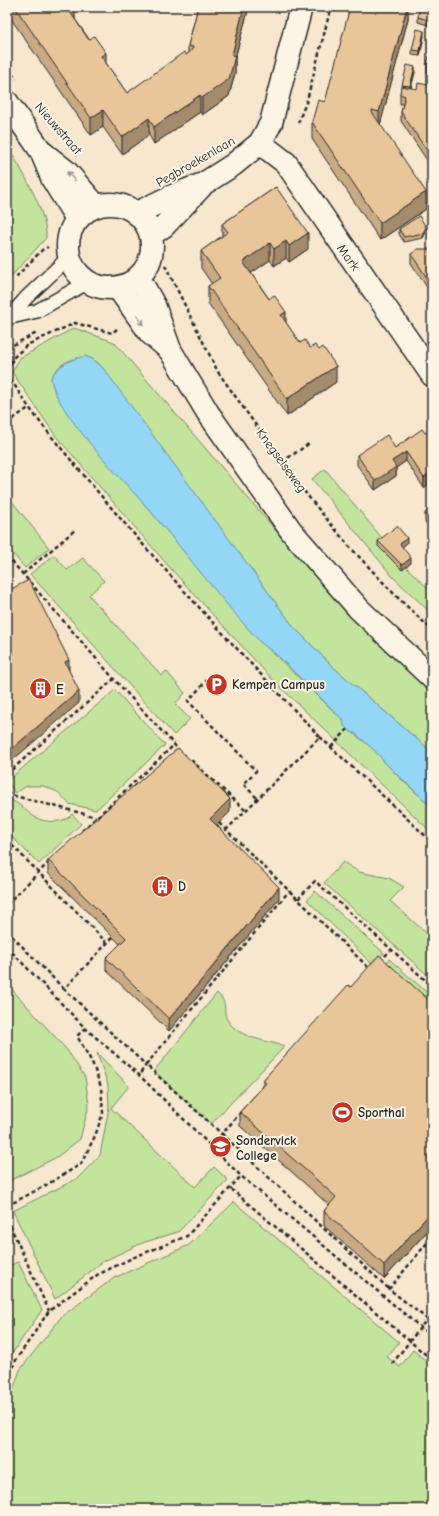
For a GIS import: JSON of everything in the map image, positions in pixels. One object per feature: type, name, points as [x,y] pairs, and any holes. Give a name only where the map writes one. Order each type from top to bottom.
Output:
[{"type":"street","name":"Pegbroekenlaan","points":[[137,213],[172,196],[203,184],[233,165],[260,143],[271,123],[301,7]]},
{"type":"street","name":"Nieuwstraat","points":[[7,102],[41,151],[53,180],[77,219]]},
{"type":"street","name":"Mark","points":[[260,143],[286,164],[429,366]]},
{"type":"street","name":"Nieuwstraat","points":[[41,151],[66,171],[96,206]]},
{"type":"street","name":"Pegbroekenlaan","points":[[151,235],[164,226],[203,184]]},
{"type":"street","points":[[143,284],[129,284],[118,288],[102,288],[88,282],[76,272],[62,264],[70,231],[77,219],[86,211],[96,206],[110,203],[125,206],[137,213],[146,223],[151,235],[152,251],[143,284],[162,322],[170,350],[208,413],[292,532],[359,609],[432,678]]},
{"type":"street","points":[[118,288],[150,333],[170,350]]},
{"type":"lane","points":[[9,318],[26,298],[62,264]]},
{"type":"lane","points":[[9,318],[37,312],[88,282]]},
{"type":"path","points":[[7,68],[17,80]]},
{"type":"path","name":"Nieuwstraat","points":[[48,116],[69,140]]},
{"type":"path","points":[[12,281],[42,250],[51,246],[62,264]]},
{"type":"path","name":"Knegselseweg","points":[[143,284],[156,281],[164,265],[218,372],[282,462],[349,546],[395,595],[432,630]]},
{"type":"path","points":[[112,333],[75,323],[27,345],[14,357],[7,371],[30,407],[112,509],[172,578],[240,653],[320,737],[432,842]]},
{"type":"path","points":[[7,423],[30,407]]},
{"type":"path","points":[[282,462],[310,443]]},
{"type":"path","points":[[23,574],[76,529]]},
{"type":"path","points":[[7,556],[114,679],[174,745],[185,755]]},
{"type":"path","points":[[7,774],[114,679]]},
{"type":"path","points":[[208,679],[188,701],[256,771],[243,784],[257,798]]},
{"type":"path","points":[[331,747],[348,729]]},
{"type":"path","points":[[226,830],[320,737]]},
{"type":"path","points":[[81,832],[174,745]]},
{"type":"path","points":[[190,760],[245,810]]},
{"type":"path","points":[[7,792],[15,796],[96,817]]},
{"type":"path","points":[[219,823],[372,971]]},
{"type":"path","points":[[7,840],[107,943]]},
{"type":"path","points":[[7,904],[54,857]]},
{"type":"path","points":[[298,899],[315,881],[432,986]]},
{"type":"path","points":[[139,1075],[289,891]]},
{"type":"path","points":[[7,931],[64,989],[146,1065],[389,1289],[432,1323]]},
{"type":"path","points":[[64,989],[113,937]]},
{"type":"path","points":[[7,946],[85,1028],[139,1075],[241,1176],[432,1338]]},
{"type":"path","points":[[368,975],[391,950]]},
{"type":"path","points":[[7,1206],[81,1164],[95,1136],[103,1113],[101,1087],[92,1062],[77,1036],[85,1028]]},
{"type":"path","points":[[210,1146],[243,1110]]},
{"type":"path","points":[[7,1380],[16,1360],[49,1311],[97,1275],[132,1258],[187,1236],[231,1189],[241,1176]]},
{"type":"path","points":[[231,1189],[432,1360]]},
{"type":"path","points":[[7,1219],[49,1311]]},
{"type":"path","points":[[389,1289],[432,1237]]},
{"type":"path","points":[[392,1364],[420,1327],[432,1314]]},
{"type":"green space","points":[[7,145],[26,178],[38,203],[43,216],[46,238],[7,281],[8,236]]},
{"type":"green space","points":[[74,328],[114,342],[340,605],[432,693],[432,752],[333,667],[293,626],[98,363],[86,358],[79,358],[65,363],[54,372],[51,378],[55,393],[86,438],[152,513],[253,634],[343,720],[352,732],[371,747],[392,771],[432,807],[432,833],[272,679],[171,569],[55,435],[12,372],[20,358]]},
{"type":"green space","points":[[325,469],[405,566],[432,592],[432,614],[393,577],[312,479]]},
{"type":"green space","points":[[7,495],[49,548],[25,568],[7,547]]},
{"type":"green space","points":[[54,555],[67,570],[83,558],[104,581],[89,595],[162,676],[166,671],[185,693],[175,704],[190,719],[174,735],[30,574]]},
{"type":"green space","points":[[115,690],[165,745],[96,810],[69,804],[58,792],[43,786],[27,786],[15,793],[7,781]]},
{"type":"green space","points":[[7,799],[13,801],[41,820],[60,821],[72,814],[81,824],[39,864],[7,832]]},
{"type":"green space","points":[[343,862],[359,872],[389,878],[404,887],[390,901],[432,938],[432,979],[324,883]]},
{"type":"green space","points":[[315,891],[384,953],[375,963],[371,963],[307,900]]},
{"type":"green space","points":[[389,959],[432,997],[432,1014],[381,969]]},
{"type":"green space","points":[[7,984],[67,1050],[85,1077],[89,1105],[80,1139],[57,1157],[7,1182]]},
{"type":"green space","points":[[217,993],[223,1001],[226,1017],[233,1027],[254,1038],[285,1046],[211,1124],[154,1071]]},
{"type":"green space","points":[[97,1053],[129,1086],[111,1108],[195,1187],[214,1167],[228,1180],[178,1232],[142,1243],[104,1261],[55,1299],[13,1211],[78,1178],[100,1155],[109,1107],[108,1085]]},
{"type":"green space","points":[[234,1202],[399,1342],[387,1357],[400,1367],[413,1350],[432,1366],[432,1509],[7,1509],[7,1407],[20,1370],[62,1316],[114,1278],[189,1245]]},
{"type":"green space","points":[[18,1262],[42,1310],[7,1361],[7,1266]]},
{"type":"water","points":[[86,356],[94,360],[104,369],[293,626],[333,667],[432,752],[432,807],[387,765],[375,751],[356,734],[344,726],[343,720],[279,657],[260,642],[219,595],[152,513],[110,467],[78,428],[65,410],[55,392],[51,378],[61,366]]},
{"type":"building","points":[[15,7],[74,7],[75,8],[70,12],[89,40],[94,36],[106,53],[101,56],[127,93],[184,52],[186,55],[191,51],[193,47],[188,46],[198,7],[244,7],[232,55],[235,56],[229,79],[202,98],[200,95],[154,127],[149,118],[122,137],[103,110],[91,118]]},
{"type":"building","points":[[350,7],[407,7],[379,112],[372,110],[372,112],[426,192],[380,223],[312,122],[318,100],[325,102]]},
{"type":"building","points":[[420,7],[431,10],[428,20],[418,17]]},
{"type":"building","points":[[417,29],[424,31],[420,51],[412,50]]},
{"type":"building","points":[[432,46],[432,65],[427,64]]},
{"type":"building","points":[[407,65],[415,67],[410,86],[402,85]]},
{"type":"building","points":[[418,83],[432,86],[432,99],[430,107],[432,111],[432,158],[401,112],[405,96],[400,94],[401,86],[417,89]]},
{"type":"building","points":[[276,187],[308,233],[289,246],[286,241],[274,249],[270,243],[243,262],[269,299],[274,295],[286,312],[281,315],[300,343],[305,340],[310,348],[315,345],[319,350],[323,347],[336,366],[287,399],[208,286],[220,278],[201,251],[228,232],[222,224]]},
{"type":"building","points":[[419,216],[426,227],[423,233],[404,237],[399,229]]},
{"type":"building","points":[[418,249],[432,249],[432,285],[411,254]]},
{"type":"building","points":[[422,429],[425,433],[429,432],[432,434],[432,472],[424,478],[406,452],[392,461],[396,467],[375,481],[357,455],[387,435],[395,448]]},
{"type":"building","points":[[432,507],[432,522],[425,513]]},
{"type":"building","points":[[397,526],[407,538],[400,544],[411,558],[402,565],[378,541]]},
{"type":"building","name":"E","points":[[29,580],[69,660],[65,662],[79,691],[7,753],[7,591]]},
{"type":"building","name":"D","points":[[178,748],[230,799],[210,819],[279,887],[169,1019],[106,958],[126,938],[48,860]]},
{"type":"building","name":"Sporthal","points":[[379,955],[432,1003],[432,1211],[384,1265],[324,1211],[336,1197],[240,1112],[266,1083],[263,1080],[348,985],[351,987]]},
{"type":"place","name":"Kempen Campus","points":[[217,684]]},
{"type":"place","name":"E","points":[[40,689]]},
{"type":"place","name":"D","points":[[163,886]]},
{"type":"place","name":"Sporthal","points":[[342,1112]]},
{"type":"place","name":"Sondervick College","points":[[220,1147]]}]
